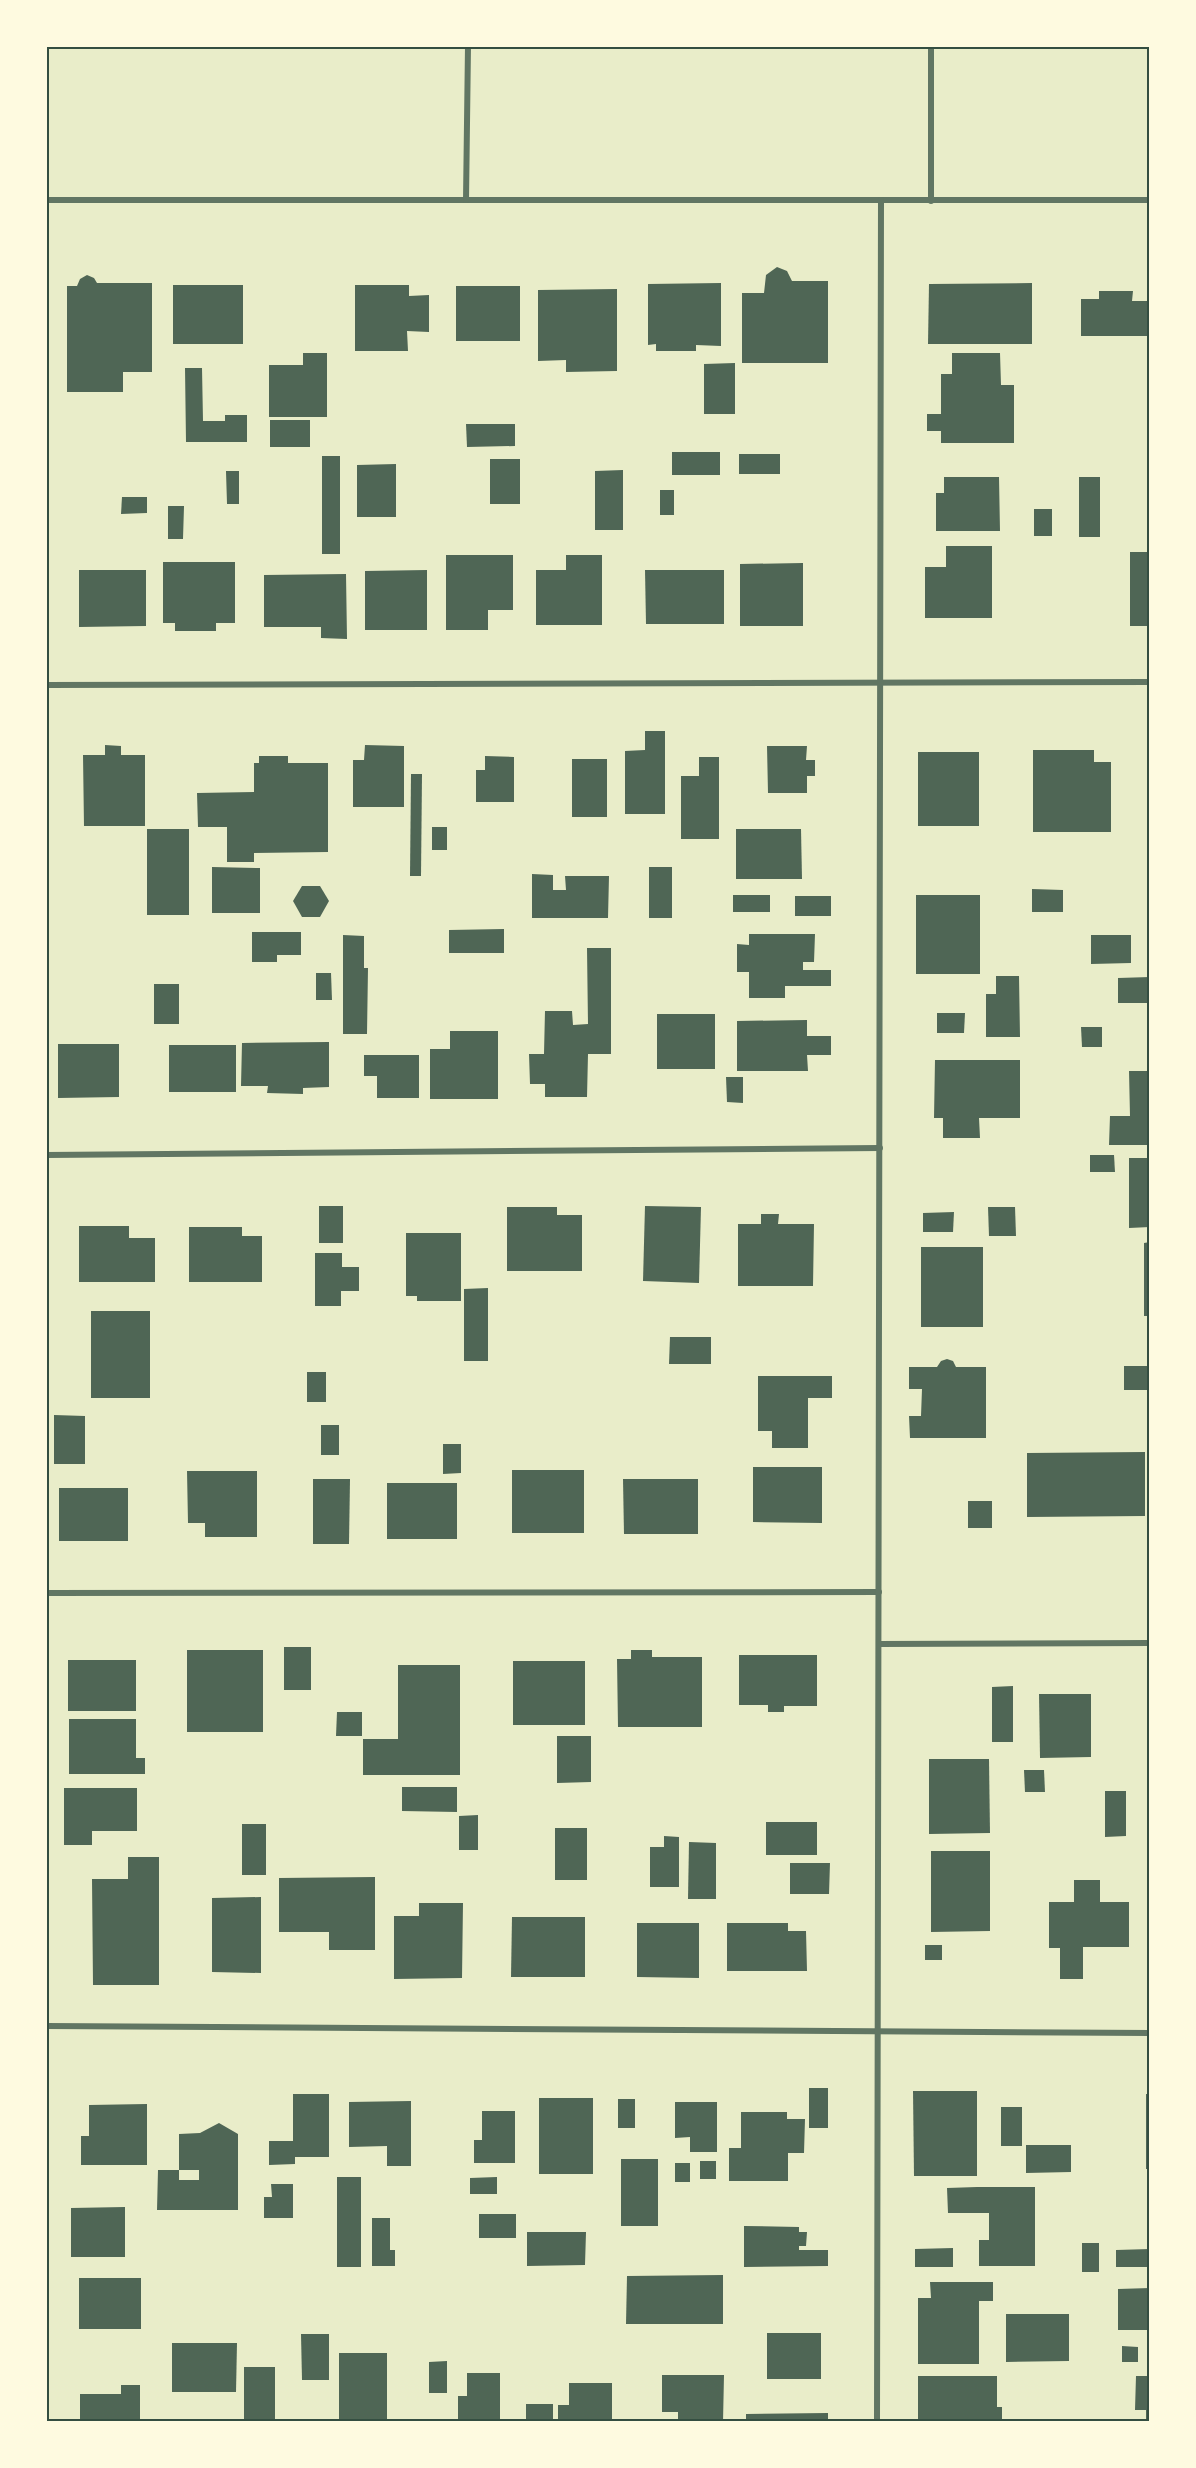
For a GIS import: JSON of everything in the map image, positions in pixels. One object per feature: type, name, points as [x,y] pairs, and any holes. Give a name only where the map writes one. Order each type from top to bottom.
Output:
[{"type":"street","points":[[466,200],[468,46]]},
{"type":"street","points":[[931,46],[931,201]]},
{"type":"street","points":[[46,200],[1149,201]]},
{"type":"street","points":[[877,2421],[881,200]]},
{"type":"street","points":[[46,685],[1149,682]]},
{"type":"street","points":[[46,1155],[880,1148]]},
{"type":"street","points":[[46,1593],[879,1592]]},
{"type":"street","points":[[879,1644],[1149,1643]]},
{"type":"street","points":[[46,2026],[1149,2033]]},
{"type":"building","points":[[777,267],[787,271],[792,281],[828,281],[828,363],[742,363],[742,293],[764,293],[766,275]]},
{"type":"building","points":[[87,275],[94,278],[97,283],[152,283],[152,372],[123,372],[123,392],[67,392],[67,286],[77,286],[80,279]]},
{"type":"building","points":[[721,283],[721,346],[696,345],[696,351],[656,351],[656,344],[648,345],[648,284]]},
{"type":"building","points":[[1032,283],[1032,344],[928,344],[929,284]]},
{"type":"building","points":[[173,285],[243,285],[243,344],[173,344]]},
{"type":"building","points":[[355,285],[409,285],[409,296],[429,295],[429,332],[407,331],[408,351],[355,351]]},
{"type":"building","points":[[456,286],[520,286],[520,341],[456,341]]},
{"type":"building","points":[[617,289],[617,371],[566,372],[566,360],[538,361],[538,290]]},
{"type":"building","points":[[1099,291],[1133,291],[1132,301],[1150,301],[1150,336],[1081,336],[1081,299],[1099,299]]},
{"type":"building","points":[[303,353],[327,353],[327,417],[269,417],[269,365],[303,365]]},
{"type":"building","points":[[952,353],[1000,353],[1001,385],[1014,385],[1014,443],[941,443],[941,431],[927,431],[927,414],[941,414],[941,374],[952,374]]},
{"type":"building","points":[[735,363],[735,414],[704,414],[704,364]]},
{"type":"building","points":[[185,368],[202,368],[203,421],[225,421],[225,415],[247,415],[247,442],[186,442]]},
{"type":"building","points":[[270,420],[310,420],[310,447],[270,447]]},
{"type":"building","points":[[466,424],[515,424],[515,446],[467,447]]},
{"type":"building","points":[[672,452],[720,452],[720,475],[672,475]]},
{"type":"building","points":[[739,454],[780,454],[780,474],[739,474]]},
{"type":"building","points":[[322,456],[340,456],[340,554],[322,554]]},
{"type":"building","points":[[490,459],[520,459],[520,504],[490,504]]},
{"type":"building","points":[[396,464],[396,517],[357,517],[357,465]]},
{"type":"building","points":[[623,470],[623,530],[595,530],[595,471]]},
{"type":"building","points":[[226,471],[239,471],[239,504],[227,504]]},
{"type":"building","points":[[944,477],[999,477],[1000,531],[936,531],[936,493],[944,493]]},
{"type":"building","points":[[1079,477],[1100,477],[1100,537],[1079,537]]},
{"type":"building","points":[[660,490],[674,490],[674,515],[660,515]]},
{"type":"building","points":[[122,497],[147,497],[147,513],[121,514]]},
{"type":"building","points":[[168,506],[184,506],[183,539],[168,539]]},
{"type":"building","points":[[1034,509],[1052,509],[1052,536],[1034,536]]},
{"type":"building","points":[[946,546],[992,546],[992,618],[925,618],[925,567],[946,567]]},
{"type":"building","points":[[1130,552],[1150,552],[1150,626],[1130,626]]},
{"type":"building","points":[[446,555],[513,555],[513,610],[488,610],[488,630],[446,630]]},
{"type":"building","points":[[566,555],[602,555],[602,625],[536,625],[536,570],[566,570]]},
{"type":"building","points":[[163,562],[235,562],[235,623],[216,623],[216,631],[175,631],[175,623],[163,623]]},
{"type":"building","points":[[803,563],[803,626],[740,626],[740,564]]},
{"type":"building","points":[[79,570],[146,570],[146,626],[79,627]]},
{"type":"building","points":[[427,570],[427,630],[365,630],[365,571]]},
{"type":"building","points":[[645,570],[724,570],[724,624],[646,624]]},
{"type":"building","points":[[346,574],[347,639],[321,638],[321,627],[264,627],[264,575]]},
{"type":"building","points":[[645,731],[665,731],[665,814],[625,814],[625,751],[645,750]]},
{"type":"building","points":[[105,745],[121,746],[121,755],[145,755],[145,826],[84,826],[83,755],[105,755]]},
{"type":"building","points":[[365,745],[404,746],[404,807],[353,807],[353,760],[364,760]]},
{"type":"building","points":[[767,746],[807,746],[806,760],[815,760],[815,776],[807,776],[807,793],[768,793]]},
{"type":"building","points":[[1033,750],[1094,750],[1094,762],[1111,762],[1111,832],[1033,832]]},
{"type":"building","points":[[918,752],[979,752],[979,826],[918,826]]},
{"type":"building","points":[[259,756],[288,756],[288,763],[328,763],[328,852],[254,853],[254,862],[227,862],[227,827],[198,827],[197,793],[254,792],[254,763],[259,763]]},
{"type":"building","points":[[485,756],[514,757],[514,802],[476,802],[476,770],[485,770]]},
{"type":"building","points":[[699,757],[719,757],[719,839],[681,839],[681,776],[699,776]]},
{"type":"building","points":[[572,759],[607,759],[607,817],[572,817]]},
{"type":"building","points":[[411,774],[422,774],[421,876],[410,876]]},
{"type":"building","points":[[432,827],[447,827],[447,850],[432,850]]},
{"type":"building","points":[[147,829],[189,829],[189,915],[147,915]]},
{"type":"building","points":[[736,829],[801,829],[802,879],[736,879]]},
{"type":"building","points":[[212,867],[260,868],[260,913],[212,913]]},
{"type":"building","points":[[649,867],[672,867],[672,918],[649,918]]},
{"type":"building","points":[[532,874],[553,875],[553,890],[566,890],[565,876],[609,876],[608,918],[532,918]]},
{"type":"building","points":[[302,886],[320,886],[329,901],[320,917],[302,917],[293,901]]},
{"type":"building","points":[[1032,889],[1063,890],[1063,912],[1032,912]]},
{"type":"building","points":[[733,895],[770,895],[770,912],[733,912]]},
{"type":"building","points":[[916,895],[980,895],[980,974],[916,974]]},
{"type":"building","points":[[795,896],[831,896],[831,916],[795,916]]},
{"type":"building","points":[[504,929],[504,953],[449,953],[449,930]]},
{"type":"building","points":[[252,932],[301,932],[301,955],[277,955],[277,962],[252,962]]},
{"type":"building","points":[[749,934],[815,934],[814,962],[803,962],[803,970],[831,970],[831,986],[785,986],[785,998],[749,998],[749,972],[737,972],[737,944],[749,945]]},
{"type":"building","points":[[343,935],[364,936],[364,968],[368,968],[367,1034],[343,1034]]},
{"type":"building","points":[[1091,935],[1131,935],[1131,963],[1091,964]]},
{"type":"building","points":[[587,948],[611,948],[611,1054],[588,1054],[587,1097],[545,1097],[545,1084],[530,1084],[529,1054],[544,1054],[545,1011],[572,1011],[573,1025],[588,1024]]},
{"type":"building","points":[[316,973],[331,973],[332,1000],[316,1000]]},
{"type":"building","points":[[996,976],[1019,976],[1020,1037],[986,1037],[986,994],[996,994]]},
{"type":"building","points":[[1150,977],[1150,1003],[1118,1003],[1118,978]]},
{"type":"building","points":[[154,984],[179,984],[179,1024],[154,1024]]},
{"type":"building","points":[[937,1013],[965,1013],[964,1033],[937,1033]]},
{"type":"building","points":[[657,1014],[715,1014],[715,1069],[657,1069]]},
{"type":"building","points":[[807,1020],[807,1036],[831,1036],[831,1055],[807,1055],[808,1071],[737,1071],[737,1021]]},
{"type":"building","points":[[1081,1027],[1102,1027],[1102,1047],[1082,1047]]},
{"type":"building","points":[[450,1031],[498,1031],[498,1099],[430,1099],[430,1049],[450,1049]]},
{"type":"building","points":[[329,1042],[329,1087],[303,1088],[303,1094],[267,1093],[268,1086],[241,1086],[242,1043]]},
{"type":"building","points":[[58,1044],[119,1044],[119,1097],[58,1098]]},
{"type":"building","points":[[169,1045],[236,1045],[236,1092],[169,1092]]},
{"type":"building","points":[[364,1055],[419,1055],[419,1098],[377,1098],[377,1076],[364,1076]]},
{"type":"building","points":[[935,1060],[1020,1060],[1020,1118],[979,1118],[980,1138],[943,1138],[943,1118],[934,1118]]},
{"type":"building","points":[[1129,1071],[1150,1071],[1150,1145],[1109,1145],[1110,1116],[1130,1116]]},
{"type":"building","points":[[726,1077],[743,1077],[743,1103],[727,1102]]},
{"type":"building","points":[[1090,1155],[1114,1155],[1115,1172],[1090,1172]]},
{"type":"building","points":[[1129,1158],[1150,1158],[1150,1227],[1129,1228]]},
{"type":"building","points":[[319,1206],[343,1206],[343,1243],[319,1243]]},
{"type":"building","points":[[645,1206],[701,1207],[699,1283],[643,1281]]},
{"type":"building","points":[[507,1207],[557,1207],[557,1215],[582,1215],[582,1271],[507,1271]]},
{"type":"building","points":[[988,1207],[1015,1207],[1016,1236],[989,1236]]},
{"type":"building","points":[[954,1212],[953,1232],[923,1232],[923,1213]]},
{"type":"building","points":[[761,1214],[779,1214],[778,1224],[814,1224],[813,1286],[738,1286],[738,1224],[761,1224]]},
{"type":"building","points":[[79,1226],[129,1226],[129,1238],[155,1238],[155,1282],[79,1282]]},
{"type":"building","points":[[189,1227],[242,1227],[242,1236],[262,1236],[262,1282],[189,1282]]},
{"type":"building","points":[[406,1233],[461,1233],[461,1301],[417,1301],[417,1296],[406,1296]]},
{"type":"building","points":[[1150,1242],[1150,1316],[1144,1316],[1144,1243]]},
{"type":"building","points":[[921,1247],[983,1247],[983,1327],[921,1327]]},
{"type":"building","points":[[315,1253],[342,1253],[342,1267],[359,1267],[359,1291],[341,1291],[341,1306],[315,1306]]},
{"type":"building","points":[[488,1288],[488,1361],[464,1361],[464,1289]]},
{"type":"building","points":[[91,1311],[150,1311],[150,1398],[91,1398]]},
{"type":"building","points":[[670,1337],[711,1337],[711,1364],[669,1364]]},
{"type":"building","points":[[947,1359],[953,1361],[956,1367],[986,1367],[986,1438],[910,1438],[909,1416],[921,1416],[922,1389],[909,1389],[909,1367],[937,1367],[941,1361]]},
{"type":"building","points":[[1124,1366],[1147,1366],[1147,1390],[1124,1390]]},
{"type":"building","points":[[307,1372],[326,1372],[326,1402],[307,1402]]},
{"type":"building","points":[[758,1376],[832,1376],[832,1398],[808,1398],[808,1448],[772,1448],[772,1431],[758,1431]]},
{"type":"building","points":[[54,1415],[85,1416],[85,1464],[54,1464]]},
{"type":"building","points":[[321,1425],[339,1425],[339,1455],[321,1455]]},
{"type":"building","points":[[443,1444],[461,1444],[461,1473],[443,1474]]},
{"type":"building","points":[[1145,1452],[1145,1516],[1027,1517],[1027,1453]]},
{"type":"building","points":[[753,1467],[822,1467],[822,1523],[753,1522]]},
{"type":"building","points":[[512,1470],[584,1470],[584,1533],[512,1533]]},
{"type":"building","points":[[187,1471],[257,1471],[257,1537],[205,1537],[205,1523],[188,1523]]},
{"type":"building","points":[[313,1479],[350,1479],[349,1544],[313,1544]]},
{"type":"building","points":[[623,1479],[698,1479],[698,1534],[624,1534]]},
{"type":"building","points":[[387,1483],[457,1483],[457,1539],[387,1539]]},
{"type":"building","points":[[59,1488],[128,1488],[128,1541],[59,1541]]},
{"type":"building","points":[[968,1501],[992,1501],[992,1528],[968,1528]]},
{"type":"building","points":[[284,1647],[311,1647],[311,1690],[284,1690]]},
{"type":"building","points":[[187,1650],[263,1650],[263,1732],[187,1732]]},
{"type":"building","points":[[631,1650],[652,1650],[652,1657],[702,1657],[702,1727],[618,1727],[617,1659],[631,1659]]},
{"type":"building","points":[[739,1655],[817,1655],[817,1706],[784,1706],[784,1712],[768,1712],[768,1705],[739,1705]]},
{"type":"building","points":[[68,1660],[136,1660],[136,1711],[68,1711]]},
{"type":"building","points":[[513,1661],[585,1661],[585,1725],[513,1725]]},
{"type":"building","points":[[398,1665],[460,1665],[460,1775],[363,1775],[363,1739],[398,1739]]},
{"type":"building","points":[[1013,1686],[1013,1742],[992,1742],[992,1687]]},
{"type":"building","points":[[1039,1694],[1091,1694],[1091,1757],[1040,1758]]},
{"type":"building","points":[[337,1712],[362,1712],[362,1736],[336,1736]]},
{"type":"building","points":[[69,1719],[136,1719],[136,1758],[145,1758],[145,1774],[69,1774]]},
{"type":"building","points":[[557,1736],[591,1736],[591,1782],[557,1783]]},
{"type":"building","points":[[929,1759],[989,1759],[990,1833],[929,1834]]},
{"type":"building","points":[[1024,1770],[1044,1770],[1045,1792],[1025,1792]]},
{"type":"building","points":[[402,1787],[457,1787],[457,1812],[402,1811]]},
{"type":"building","points":[[64,1788],[137,1788],[137,1831],[92,1831],[92,1845],[64,1845]]},
{"type":"building","points":[[1105,1791],[1126,1791],[1126,1836],[1105,1837]]},
{"type":"building","points":[[478,1815],[478,1850],[459,1850],[459,1816]]},
{"type":"building","points":[[766,1822],[817,1822],[817,1855],[766,1855]]},
{"type":"building","points":[[242,1824],[266,1824],[266,1875],[242,1875]]},
{"type":"building","points":[[555,1828],[587,1828],[587,1880],[555,1880]]},
{"type":"building","points":[[664,1836],[679,1837],[679,1887],[650,1887],[650,1847],[664,1847]]},
{"type":"building","points":[[689,1842],[716,1843],[716,1899],[688,1899]]},
{"type":"building","points":[[931,1851],[990,1851],[990,1931],[931,1932]]},
{"type":"building","points":[[128,1857],[159,1857],[159,1985],[93,1985],[92,1879],[128,1879]]},
{"type":"building","points":[[790,1863],[830,1863],[829,1894],[790,1894]]},
{"type":"building","points":[[375,1877],[375,1950],[329,1950],[329,1932],[279,1932],[279,1878]]},
{"type":"building","points":[[1074,1880],[1100,1880],[1100,1902],[1129,1902],[1129,1947],[1083,1947],[1083,1979],[1060,1979],[1060,1948],[1049,1948],[1049,1902],[1074,1902]]},
{"type":"building","points":[[261,1897],[261,1973],[212,1972],[212,1898]]},
{"type":"building","points":[[419,1903],[463,1903],[462,1978],[394,1979],[394,1916],[419,1916]]},
{"type":"building","points":[[512,1917],[585,1917],[585,1977],[511,1977]]},
{"type":"building","points":[[637,1923],[699,1923],[699,1978],[637,1977]]},
{"type":"building","points":[[727,1923],[788,1923],[788,1931],[806,1931],[807,1971],[727,1971]]},
{"type":"building","points":[[925,1945],[942,1945],[942,1960],[925,1960]]},
{"type":"building","points":[[1147,1961],[1150,1961],[1150,1979],[1147,1979]]},
{"type":"building","points":[[809,2088],[828,2088],[828,2128],[809,2128]]},
{"type":"building","points":[[913,2091],[977,2091],[977,2176],[914,2176]]},
{"type":"building","points":[[293,2094],[329,2094],[329,2157],[295,2157],[295,2164],[269,2165],[269,2141],[293,2141]]},
{"type":"building","points":[[1146,2094],[1150,2094],[1150,2169],[1146,2169]]},
{"type":"building","points":[[539,2098],[593,2098],[593,2174],[539,2174]]},
{"type":"building","points":[[618,2099],[635,2099],[635,2128],[618,2128]]},
{"type":"building","points":[[411,2101],[411,2166],[387,2166],[387,2146],[349,2147],[349,2102]]},
{"type":"building","points":[[675,2102],[717,2102],[717,2152],[690,2152],[690,2137],[675,2138]]},
{"type":"building","points":[[147,2104],[147,2165],[81,2165],[81,2136],[89,2136],[89,2105]]},
{"type":"building","points":[[1001,2107],[1022,2107],[1022,2146],[1001,2146]]},
{"type":"building","points":[[482,2111],[515,2111],[515,2163],[474,2163],[474,2140],[482,2140]]},
{"type":"building","points":[[741,2112],[787,2112],[787,2119],[805,2119],[804,2153],[788,2153],[788,2181],[729,2181],[729,2148],[741,2148]]},
{"type":"building","points":[[219,2123],[238,2134],[238,2210],[157,2210],[158,2170],[179,2170],[179,2134],[200,2133]],"holes":[[[179,2170],[199,2170],[199,2180],[179,2180]]]},
{"type":"building","points":[[1026,2145],[1071,2145],[1071,2172],[1026,2173]]},
{"type":"building","points":[[621,2159],[658,2159],[658,2226],[621,2226]]},
{"type":"building","points":[[700,2161],[716,2161],[716,2179],[700,2179]]},
{"type":"building","points":[[675,2163],[690,2163],[690,2182],[675,2182]]},
{"type":"building","points":[[337,2177],[361,2177],[361,2267],[337,2267]]},
{"type":"building","points":[[497,2177],[497,2194],[470,2194],[470,2178]]},
{"type":"building","points":[[271,2184],[293,2184],[293,2218],[264,2218],[264,2197],[272,2197]]},
{"type":"building","points":[[1035,2187],[1035,2266],[979,2266],[979,2240],[989,2240],[989,2213],[948,2213],[947,2188]]},
{"type":"building","points":[[125,2207],[125,2257],[71,2257],[71,2208]]},
{"type":"building","points":[[479,2214],[516,2214],[516,2238],[479,2238]]},
{"type":"building","points":[[372,2218],[390,2218],[390,2250],[395,2250],[395,2266],[372,2266]]},
{"type":"building","points":[[744,2226],[799,2227],[799,2232],[807,2232],[806,2246],[799,2246],[799,2250],[828,2250],[828,2266],[744,2267]]},
{"type":"building","points":[[527,2232],[586,2232],[585,2265],[527,2266]]},
{"type":"building","points":[[1082,2243],[1099,2243],[1099,2272],[1082,2272]]},
{"type":"building","points":[[953,2248],[953,2267],[915,2267],[915,2249]]},
{"type":"building","points":[[1150,2249],[1150,2267],[1116,2267],[1116,2250]]},
{"type":"building","points":[[723,2275],[723,2324],[626,2324],[627,2276]]},
{"type":"building","points":[[79,2278],[141,2278],[141,2329],[79,2329]]},
{"type":"building","points":[[930,2282],[993,2282],[993,2301],[979,2301],[979,2364],[918,2364],[918,2298],[931,2298]]},
{"type":"building","points":[[1150,2288],[1150,2330],[1118,2330],[1118,2289]]},
{"type":"building","points":[[1006,2314],[1069,2314],[1069,2361],[1006,2362]]},
{"type":"building","points":[[767,2333],[821,2333],[821,2379],[767,2379]]},
{"type":"building","points":[[301,2334],[329,2334],[329,2380],[302,2380]]},
{"type":"building","points":[[172,2343],[237,2343],[236,2392],[172,2392]]},
{"type":"building","points":[[1122,2346],[1138,2347],[1138,2362],[1122,2362]]},
{"type":"building","points":[[339,2353],[387,2353],[387,2422],[339,2422]]},
{"type":"building","points":[[447,2361],[447,2393],[429,2393],[429,2362]]},
{"type":"building","points":[[244,2367],[275,2367],[275,2422],[244,2422]]},
{"type":"building","points":[[467,2373],[500,2373],[500,2422],[458,2422],[458,2396],[467,2396]]},
{"type":"building","points":[[662,2375],[724,2375],[723,2422],[678,2422],[678,2412],[662,2412]]},
{"type":"building","points":[[918,2376],[997,2376],[997,2407],[1002,2407],[1002,2422],[918,2422]]},
{"type":"building","points":[[1136,2376],[1150,2376],[1150,2422],[1146,2422],[1146,2410],[1135,2410]]},
{"type":"building","points":[[569,2383],[612,2383],[612,2422],[558,2422],[558,2405],[569,2405]]},
{"type":"building","points":[[121,2385],[140,2385],[140,2422],[80,2422],[80,2394],[121,2394]]},
{"type":"building","points":[[526,2404],[553,2404],[553,2422],[526,2422]]},
{"type":"building","points":[[828,2413],[828,2422],[746,2422],[746,2414]]}]
